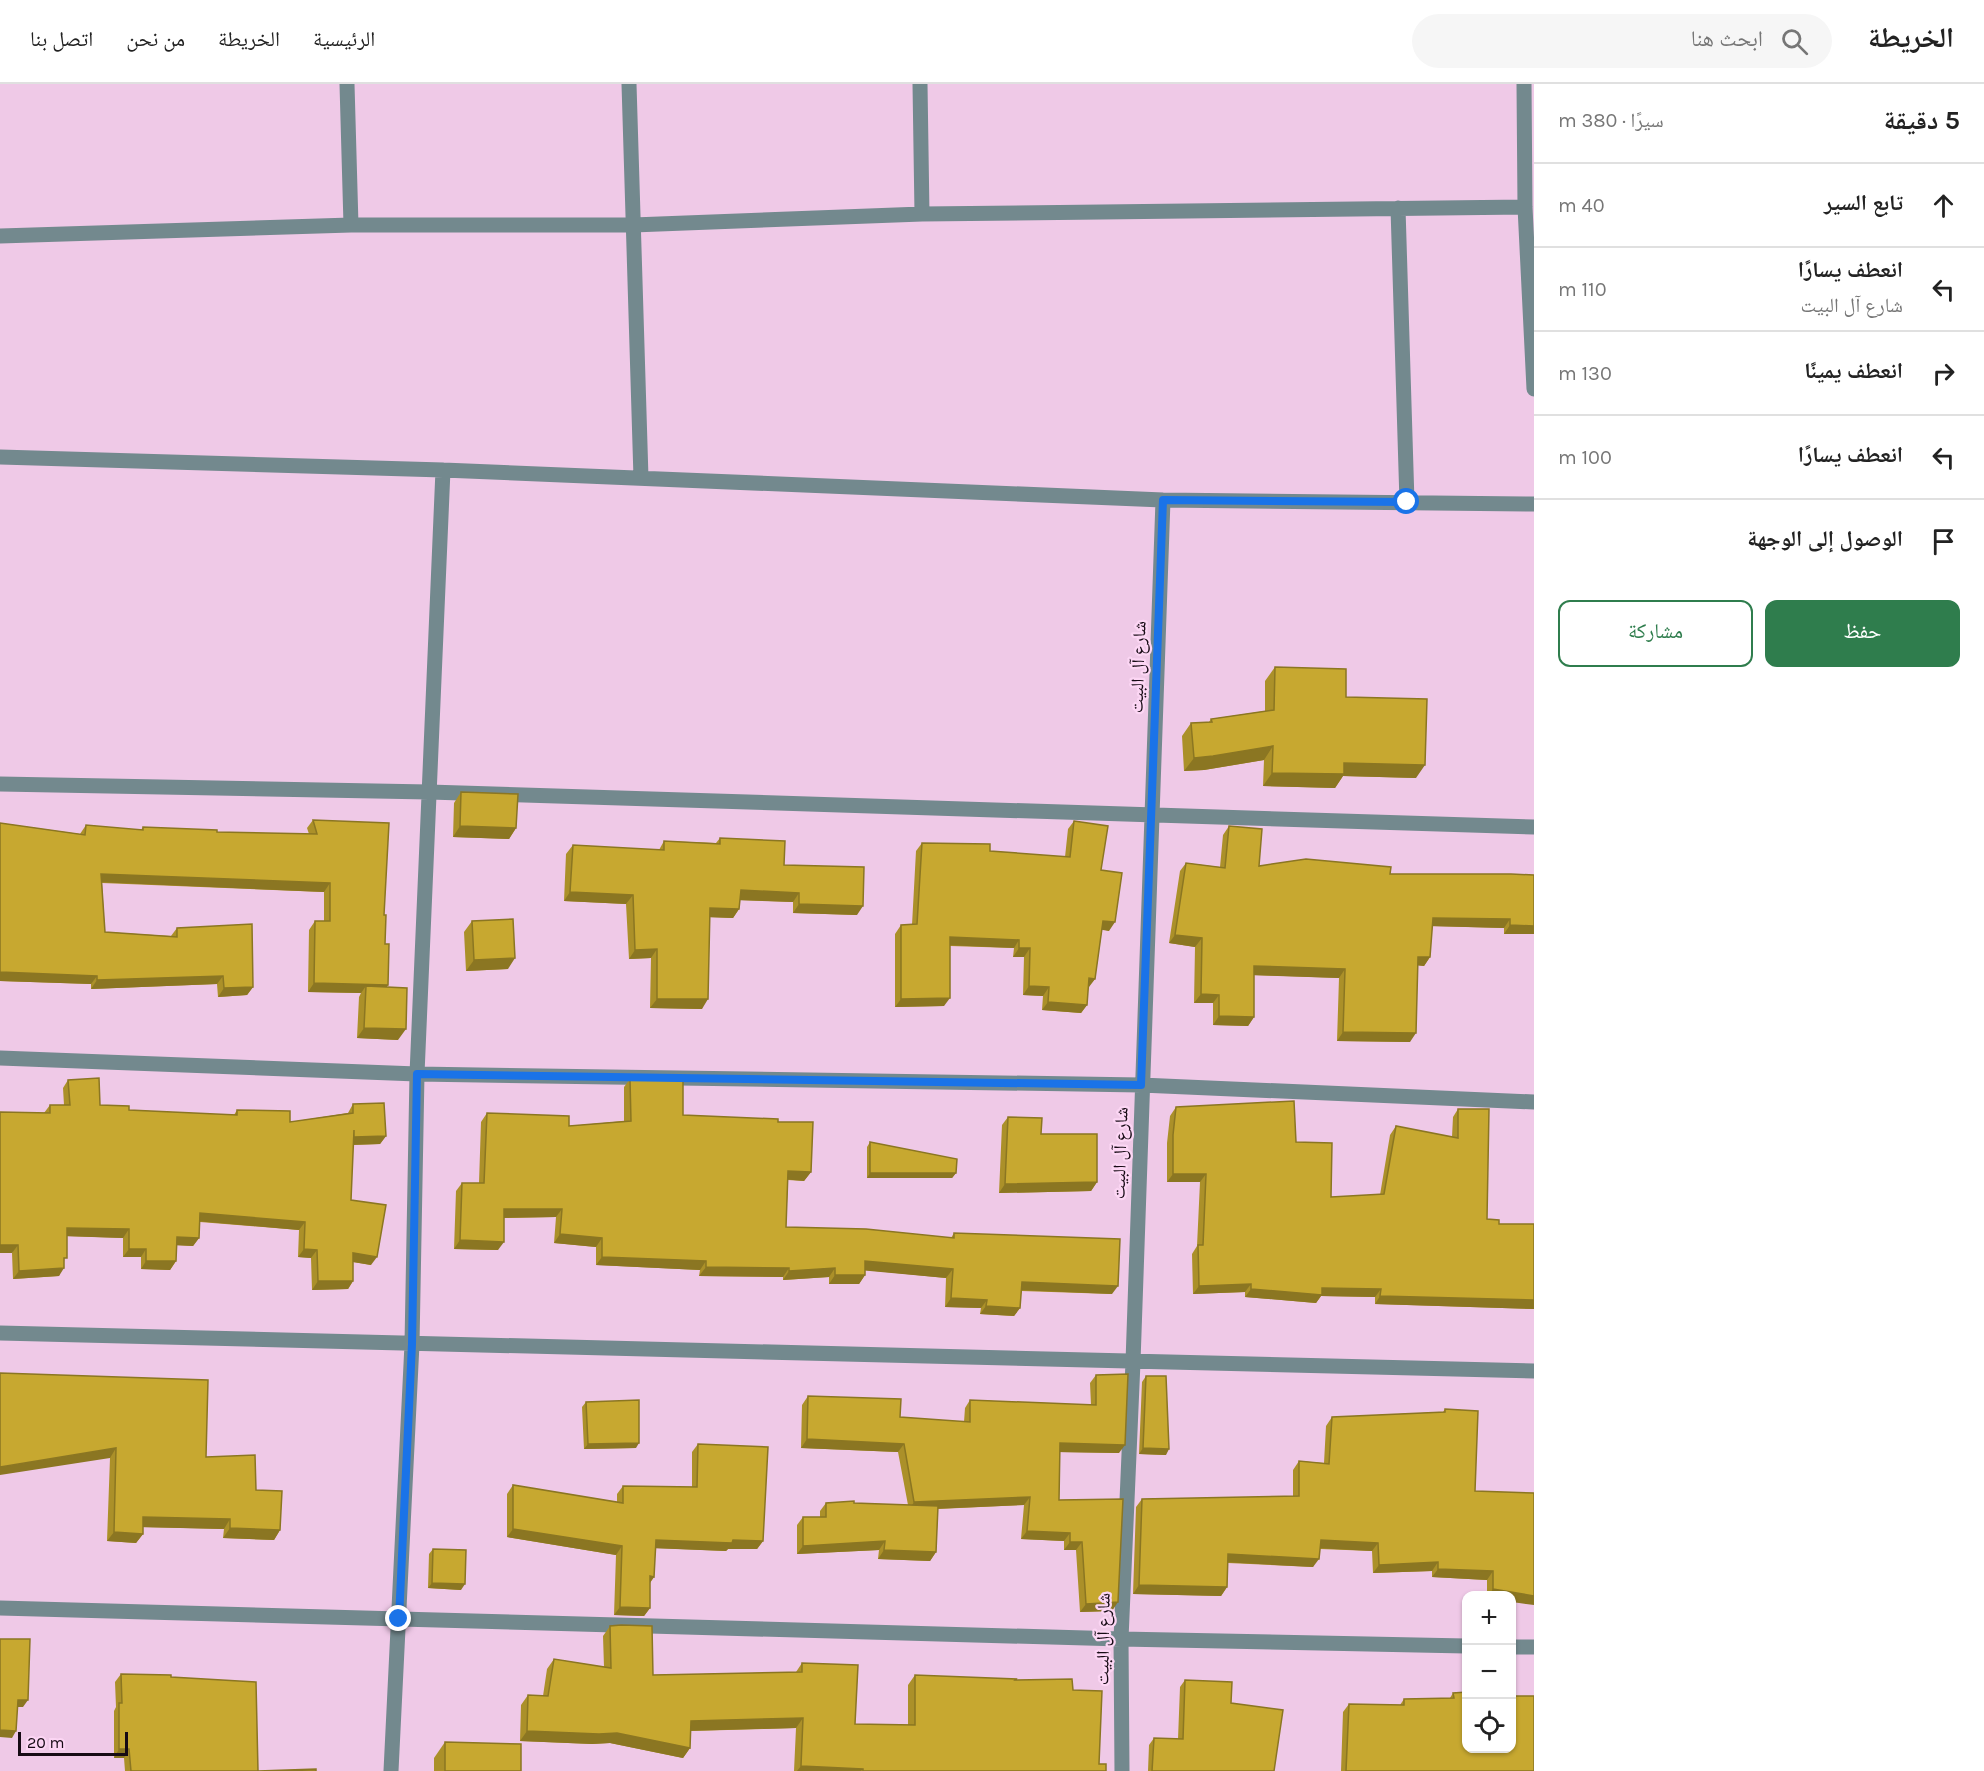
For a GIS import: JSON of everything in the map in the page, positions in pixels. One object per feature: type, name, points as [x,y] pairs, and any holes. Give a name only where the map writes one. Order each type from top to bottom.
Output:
[{"type":"street","points":[[347,84],[351,225]]},
{"type":"street","points":[[629,84],[641,478]]},
{"type":"street","points":[[920,84],[922,214]]},
{"type":"street","points":[[1524,84],[1525,207],[1534,389]]},
{"type":"street","points":[[0,236],[351,225],[633,225],[922,214],[1525,207]]},
{"type":"street","points":[[1398,208],[1407,502]]},
{"type":"street","points":[[0,457],[641,478],[1163,500],[1534,504]]},
{"type":"street","points":[[391,1771],[412,1344],[417,1074],[443,471]]},
{"type":"street","name":"شارع آل البيت","points":[[1122,1771],[1121,1639],[1163,500]]},
{"type":"street","points":[[0,784],[429,792],[1534,827]]},
{"type":"street","points":[[0,1058],[417,1074],[1141,1085],[1534,1102]]},
{"type":"street","points":[[0,1333],[1534,1371]]},
{"type":"street","points":[[0,1608],[1121,1639],[1462,1646]]},
{"type":"street","points":[[1516,1647],[1534,1647]]},
{"type":"building","points":[[1275,667],[1346,669],[1346,697],[1427,699],[1425,765],[1344,763],[1344,774],[1272,773],[1273,746],[1194,758],[1191,723],[1212,722],[1211,719],[1274,710]]},
{"type":"building","points":[[461,792],[518,794],[516,828],[460,826]]},
{"type":"building","points":[[313,820],[389,823],[384,915],[386,915],[385,944],[389,944],[388,985],[314,983],[315,921],[330,921],[330,883],[101,874],[105,932],[177,937],[177,928],[252,924],[253,987],[224,988],[223,976],[97,980],[97,976],[0,972],[0,823],[85,835],[86,825],[143,830],[143,827],[217,830],[217,832],[317,834]]},
{"type":"building","points":[[1074,821],[1108,826],[1101,870],[1122,873],[1115,922],[1103,921],[1095,979],[1089,978],[1087,1005],[1048,1002],[1049,987],[1029,986],[1030,948],[1019,948],[1019,940],[950,937],[950,998],[901,999],[901,925],[917,924],[922,843],[990,844],[990,851],[1070,857]]},
{"type":"building","points":[[1229,826],[1262,829],[1259,866],[1306,859],[1391,867],[1390,874],[1534,875],[1534,926],[1510,925],[1510,919],[1433,918],[1430,957],[1418,957],[1416,1033],[1343,1032],[1345,969],[1254,966],[1254,1017],[1219,1016],[1219,995],[1201,994],[1202,938],[1175,935],[1186,863],[1225,868]]},
{"type":"building","points":[[720,838],[785,841],[784,865],[864,867],[863,906],[799,904],[799,893],[741,890],[739,909],[710,908],[708,999],[657,999],[657,949],[635,950],[633,895],[570,892],[573,845],[664,850],[664,841],[720,844]]},
{"type":"building","points":[[513,919],[515,958],[474,960],[472,921]]},
{"type":"building","points":[[366,986],[407,988],[406,1029],[364,1028]]},
{"type":"building","points":[[99,1078],[100,1105],[129,1106],[129,1110],[237,1115],[237,1110],[290,1111],[290,1122],[353,1113],[353,1104],[384,1103],[386,1136],[354,1137],[354,1130],[351,1200],[386,1205],[377,1257],[353,1253],[353,1281],[318,1281],[317,1250],[304,1249],[305,1222],[200,1213],[199,1238],[177,1237],[176,1261],[146,1261],[146,1249],[129,1249],[129,1229],[67,1228],[67,1258],[64,1258],[64,1268],[19,1271],[18,1245],[0,1245],[0,1112],[50,1113],[50,1105],[70,1105],[68,1080]]},
{"type":"building","points":[[630,1079],[683,1079],[683,1115],[778,1119],[778,1122],[813,1122],[811,1172],[788,1171],[786,1227],[866,1229],[954,1238],[954,1233],[1120,1239],[1118,1286],[1022,1282],[1020,1308],[986,1306],[987,1300],[951,1298],[953,1269],[865,1261],[865,1275],[835,1275],[835,1268],[789,1271],[789,1268],[706,1267],[706,1261],[602,1257],[602,1238],[560,1234],[562,1209],[504,1209],[504,1242],[460,1240],[462,1183],[484,1183],[487,1113],[569,1116],[569,1126],[631,1121]]},
{"type":"building","points":[[1294,1101],[1296,1142],[1332,1143],[1331,1197],[1384,1194],[1396,1126],[1458,1138],[1458,1109],[1489,1109],[1487,1219],[1499,1220],[1499,1224],[1534,1224],[1534,1300],[1380,1296],[1381,1289],[1322,1288],[1322,1295],[1251,1289],[1251,1284],[1199,1286],[1198,1245],[1203,1245],[1206,1174],[1173,1174],[1176,1107]]},
{"type":"building","points":[[1008,1117],[1042,1118],[1041,1134],[1097,1134],[1097,1182],[1005,1184]]},
{"type":"building","points":[[870,1142],[957,1159],[956,1173],[870,1173]]},
{"type":"building","points":[[0,1373],[208,1380],[206,1457],[255,1455],[256,1490],[282,1491],[280,1530],[230,1528],[230,1519],[143,1517],[143,1534],[114,1532],[116,1448],[0,1467]]},
{"type":"building","points":[[1128,1374],[1125,1445],[1060,1443],[1059,1500],[1123,1499],[1118,1602],[1086,1604],[1082,1542],[1070,1542],[1070,1533],[1027,1531],[1030,1497],[914,1502],[904,1444],[807,1439],[808,1396],[901,1399],[900,1417],[970,1422],[970,1400],[1096,1405],[1096,1375]]},
{"type":"building","points":[[1146,1376],[1166,1376],[1169,1449],[1143,1448]]},
{"type":"building","points":[[639,1400],[639,1443],[588,1444],[586,1402]]},
{"type":"building","points":[[1445,1409],[1478,1411],[1475,1491],[1534,1493],[1534,1596],[1516,1593],[1516,1591],[1493,1589],[1493,1571],[1438,1569],[1438,1562],[1379,1565],[1378,1543],[1321,1540],[1319,1559],[1228,1554],[1227,1587],[1139,1585],[1142,1499],[1299,1496],[1299,1461],[1329,1464],[1332,1417],[1445,1412]]},
{"type":"building","points":[[698,1444],[768,1447],[763,1541],[733,1540],[732,1543],[656,1540],[654,1577],[650,1576],[650,1608],[620,1607],[622,1546],[513,1529],[513,1485],[623,1503],[623,1486],[697,1487]]},
{"type":"building","points":[[854,1501],[854,1503],[938,1506],[936,1552],[884,1550],[885,1541],[803,1546],[803,1517],[826,1517],[826,1503]]},
{"type":"building","points":[[433,1549],[466,1550],[465,1584],[432,1583]]},
{"type":"building","points":[[610,1626],[652,1626],[653,1675],[802,1672],[802,1663],[858,1665],[855,1724],[915,1725],[915,1675],[1015,1680],[1072,1679],[1073,1690],[1102,1691],[1099,1764],[1106,1764],[1106,1771],[863,1771],[863,1769],[801,1766],[803,1718],[691,1721],[690,1748],[617,1733],[527,1731],[528,1695],[548,1696],[554,1659],[611,1668]]},
{"type":"building","points":[[0,1639],[30,1639],[28,1700],[18,1700],[16,1731],[0,1730]]},
{"type":"building","points":[[121,1674],[171,1675],[171,1677],[256,1682],[258,1771],[131,1771],[129,1749],[119,1749]]},
{"type":"building","points":[[1185,1680],[1232,1682],[1231,1703],[1283,1710],[1274,1771],[1152,1771],[1154,1738],[1183,1739]]},
{"type":"building","points":[[1462,1692],[1462,1753],[1516,1753],[1516,1696],[1534,1696],[1534,1771],[1346,1771],[1349,1704],[1404,1705],[1404,1699],[1454,1698],[1453,1693]]},
{"type":"building","points":[[445,1742],[521,1744],[521,1771],[445,1771]]},
{"type":"building","points":[[316,1769],[316,1771],[258,1771]]},
{"type":"route","points":[[399,1619],[412,1344],[417,1074],[1141,1085],[1163,500],[1407,502]]}]
